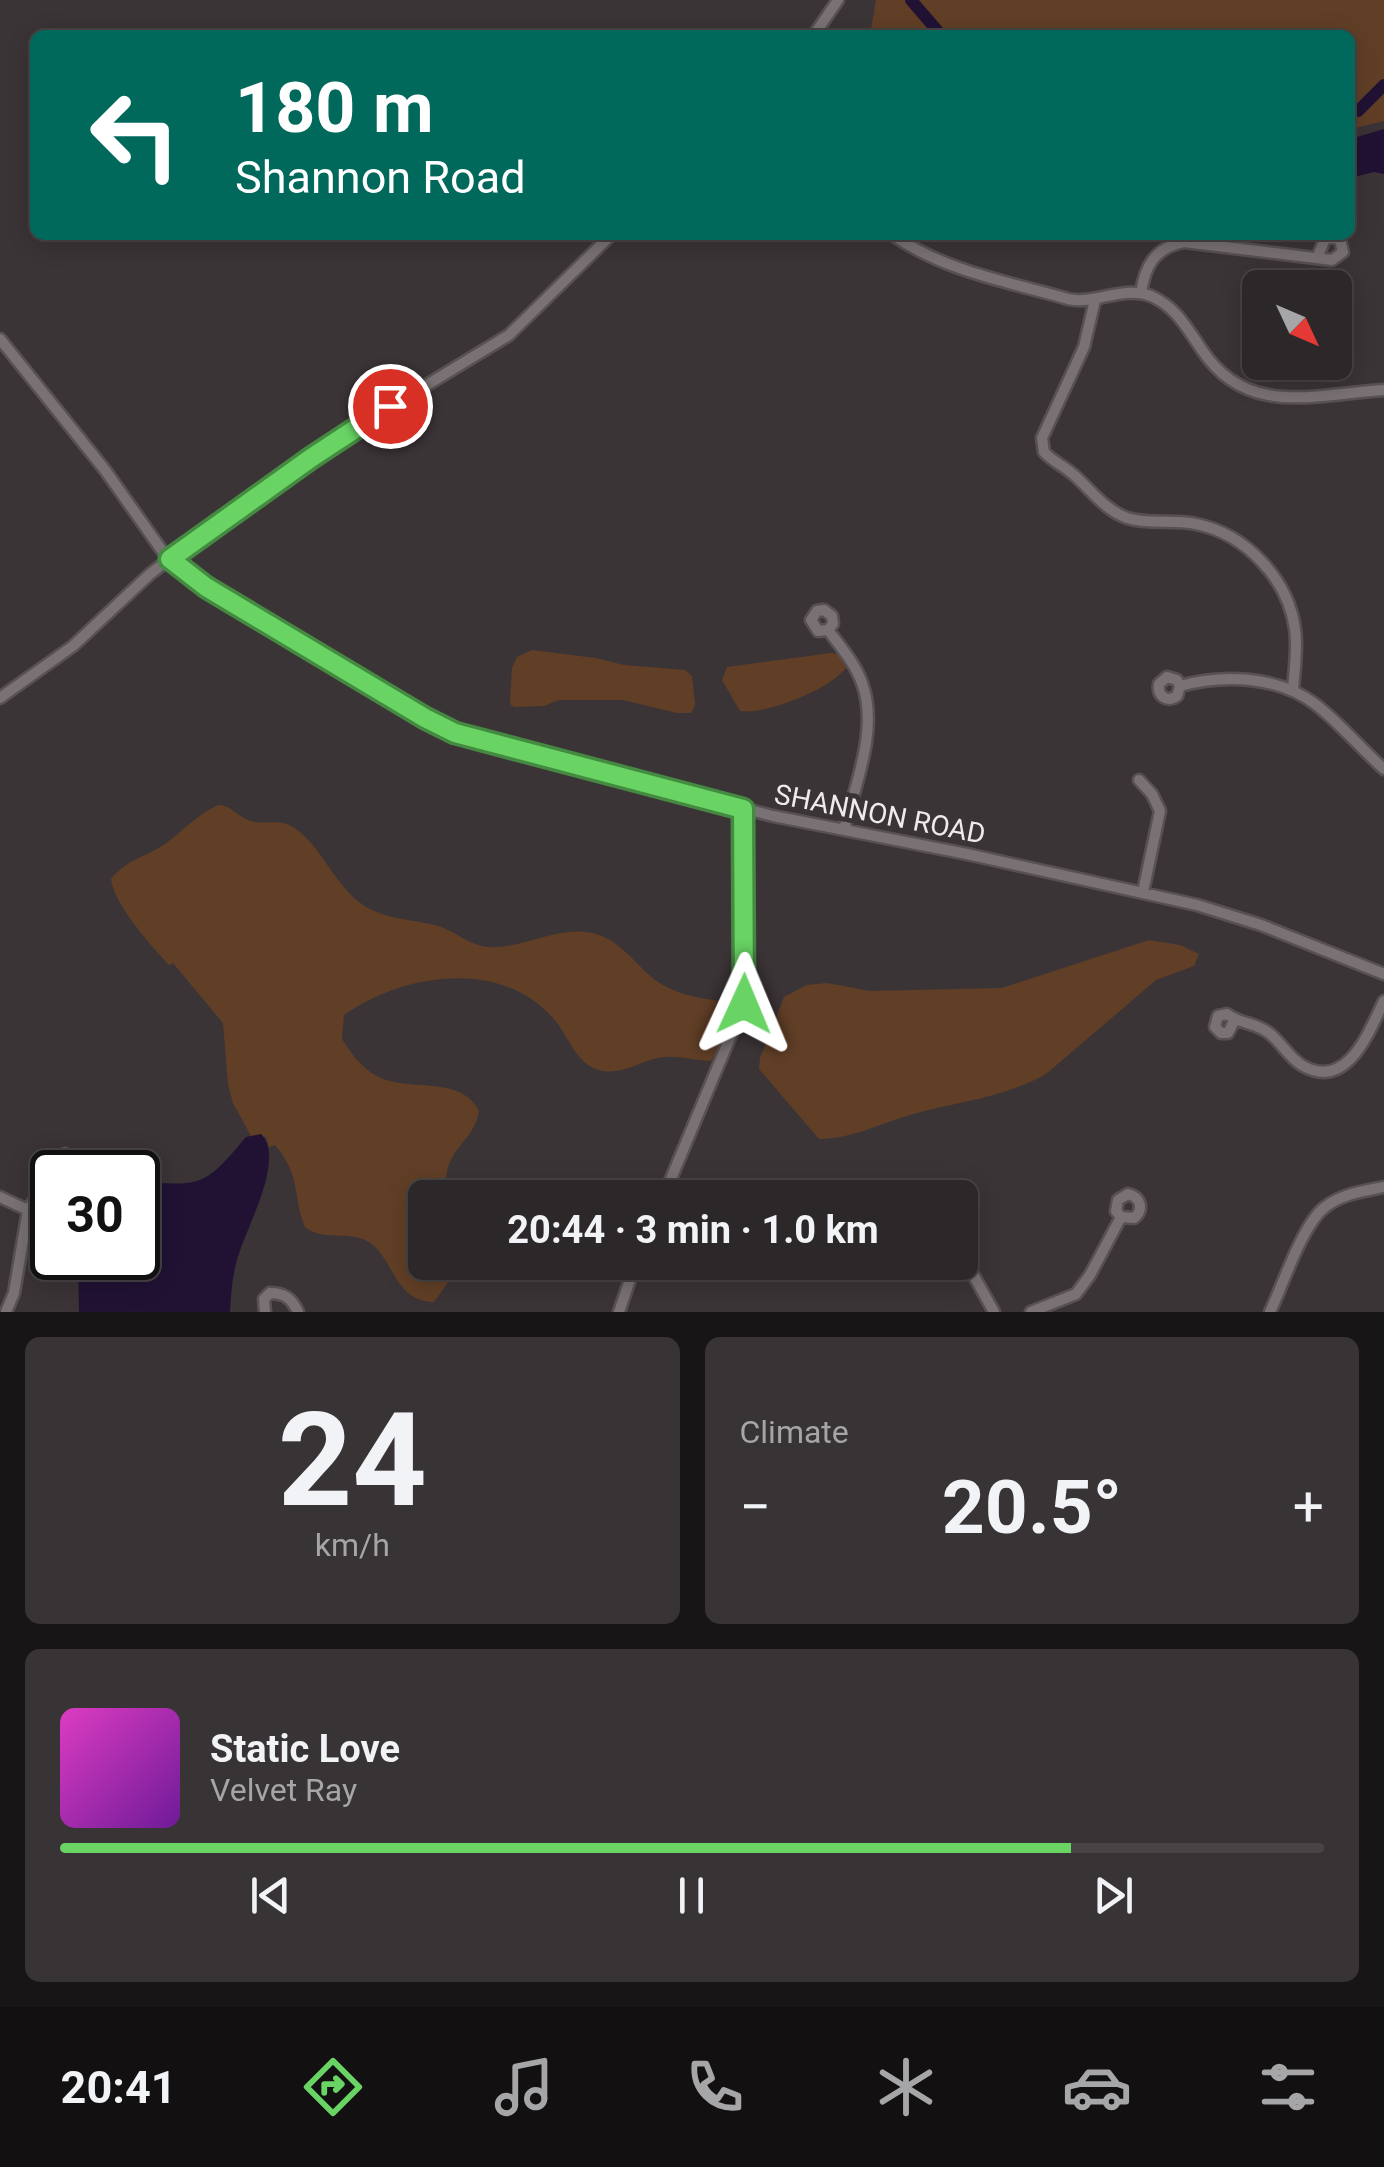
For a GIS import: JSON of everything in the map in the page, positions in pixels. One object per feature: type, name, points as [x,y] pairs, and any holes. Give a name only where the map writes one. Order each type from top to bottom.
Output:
[{"type":"street","points":[[817,30],[838,0]]},
{"type":"street","points":[[0,698],[73,646],[170,559],[338,439],[509,336],[607,240]]},
{"type":"street","points":[[902,240],[962,268],[1068,299],[1094,300],[1141,293],[1175,311],[1212,364],[1252,392],[1284,399],[1384,390]]},
{"type":"street","points":[[1141,293],[1151,260],[1165,248],[1184,242],[1317,258]]},
{"type":"street","points":[[1094,300],[1084,347],[1048,422],[1042,447],[1046,456],[1123,516],[1204,526],[1232,538],[1252,553],[1279,584],[1290,610],[1296,635],[1293,691]]},
{"type":"street","name":"SHANNON ROAD","points":[[0,339],[170,559],[222,597],[455,733],[743,809],[1197,904],[1384,974]]},
{"type":"street","points":[[828,630],[862,680],[868,706],[864,747],[844,830]]},
{"type":"street","points":[[1180,686],[1231,678],[1293,691],[1326,714],[1384,768]]},
{"type":"street","points":[[1139,780],[1160,811],[1144,892]]},
{"type":"street","points":[[671,1180],[744,1004],[743,809]]},
{"type":"street","points":[[1234,1021],[1259,1026],[1300,1064],[1325,1072],[1354,1058],[1384,1001]]},
{"type":"street","points":[[1270,1312],[1310,1226],[1322,1209],[1356,1192],[1384,1188]]},
{"type":"street","points":[[0,1197],[28,1210]]},
{"type":"street","points":[[6,1312],[14,1294],[30,1207]]},
{"type":"street","points":[[1032,1312],[1076,1294],[1121,1217]]},
{"type":"street","points":[[619,1312],[630,1280]]},
{"type":"street","points":[[976,1280],[994,1312]]},
{"type":"street","points":[[265,1312],[264,1299],[270,1293],[279,1293],[294,1302],[298,1312]]},
{"type":"shaded area","points":[[876,0],[1384,0],[1384,121],[1355,128],[1355,30],[871,30]]},
{"type":"shaded area","points":[[1384,129],[1384,174],[1355,177],[1355,138]]},
{"type":"shaded area","points":[[532,650],[685,670],[692,676],[695,705],[691,713],[623,700],[559,700],[544,706],[514,707],[510,704],[512,668],[517,657]]},
{"type":"shaded area","points":[[831,653],[850,661],[843,671],[818,689],[767,709],[740,711],[722,680],[727,667]]},
{"type":"shaded area","points":[[218,805],[251,821],[285,823],[310,842],[359,902],[380,913],[438,926],[474,944],[501,947],[571,932],[599,935],[666,987],[731,1002],[722,1043],[711,1061],[665,1057],[622,1070],[599,1070],[584,1062],[554,1019],[532,1000],[507,987],[480,980],[452,978],[395,989],[344,1015],[342,1039],[370,1072],[388,1080],[459,1092],[479,1111],[476,1123],[448,1167],[446,1180],[408,1180],[408,1280],[450,1280],[434,1302],[421,1300],[404,1289],[373,1245],[357,1237],[322,1234],[305,1227],[284,1156],[275,1145],[269,1147],[266,1137],[251,1136],[233,1103],[223,1023],[173,963],[169,965],[143,936],[114,890],[111,879],[125,866],[165,844]]},
{"type":"shaded area","points":[[1149,940],[1180,945],[1199,954],[1194,966],[1156,980],[1046,1074],[1014,1089],[910,1115],[854,1134],[819,1139],[759,1069],[784,997],[807,985],[827,983],[870,991],[1002,988]]},
{"type":"shaded area","points":[[261,1134],[268,1146],[269,1161],[261,1197],[236,1264],[230,1312],[79,1312],[78,1280],[160,1280],[160,1183],[201,1180],[246,1137]]},
{"type":"waterway","points":[[911,0],[937,30]]},
{"type":"waterway","points":[[1355,111],[1384,85]]},
{"type":"route","points":[[390,406],[170,559],[206,587],[455,733],[743,809],[747,978],[744,1004]]}]
